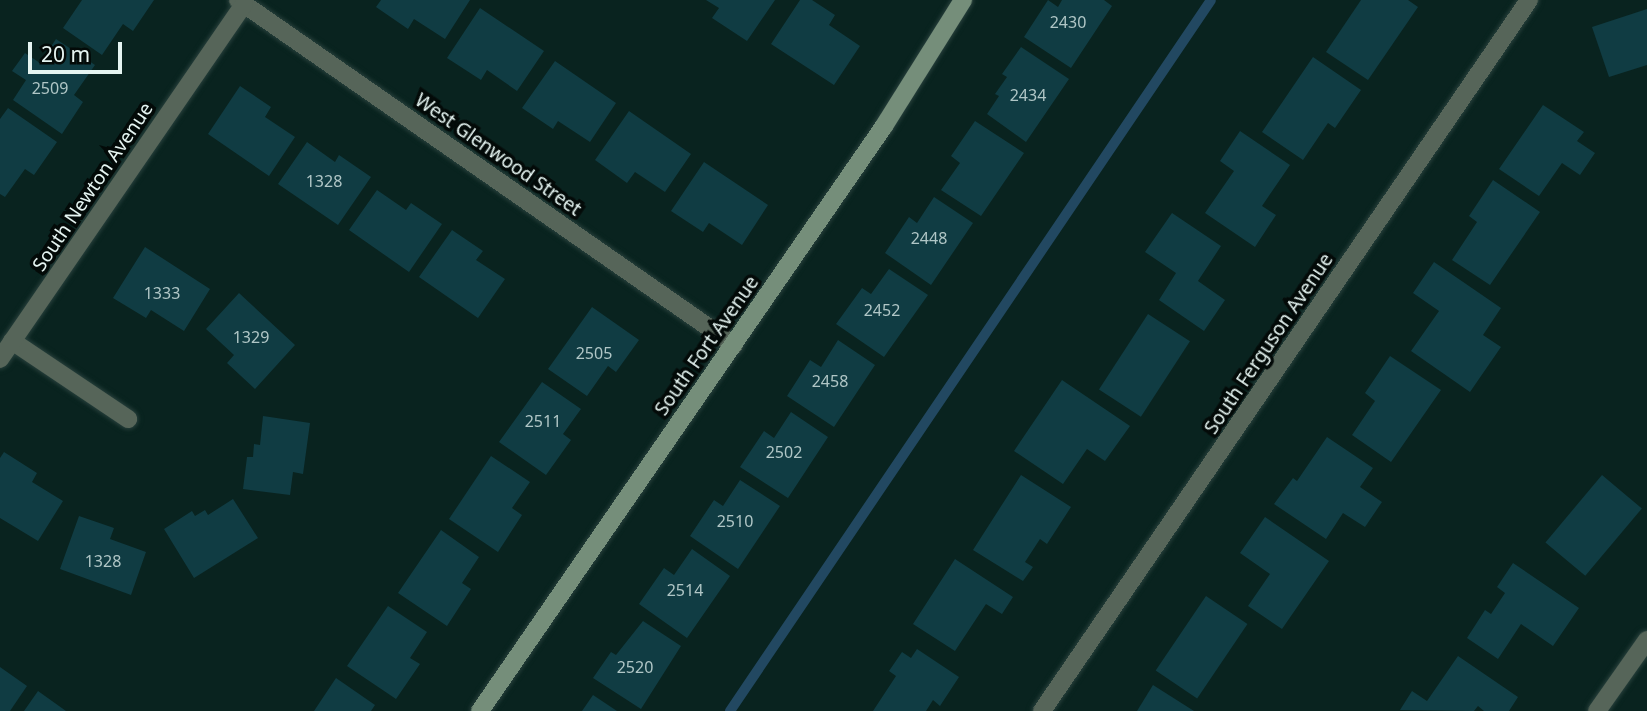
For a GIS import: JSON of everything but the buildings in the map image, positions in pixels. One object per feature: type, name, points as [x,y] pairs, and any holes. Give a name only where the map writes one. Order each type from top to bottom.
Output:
[{"type":"street","name":"South Ferguson Avenue","points":[[1042,711],[1529,0]]},
{"type":"street","name":"South Fort Avenue","points":[[480,711],[884,126],[960,1]]},
{"type":"street","name":"West Glenwood Street","points":[[241,2],[734,345]]},
{"type":"street","name":"South Newton Avenue","points":[[0,359],[241,2]]},
{"type":"street","points":[[12,341],[128,419]]},
{"type":"street","points":[[1597,711],[1647,640]]},
{"type":"waterway","points":[[730,711],[1211,0]]}]
